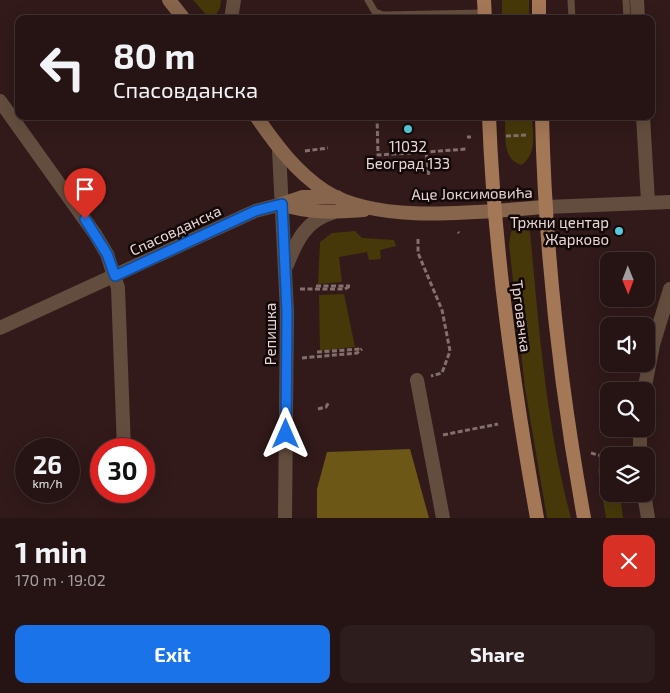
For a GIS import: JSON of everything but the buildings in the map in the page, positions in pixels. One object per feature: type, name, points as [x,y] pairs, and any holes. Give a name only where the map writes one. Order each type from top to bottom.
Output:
[{"type":"main road","points":[[169,0],[181,15]]},
{"type":"main road","points":[[539,0],[539,15]]},
{"type":"main road","name":"Аце Јоксимовића","points":[[259,120],[279,150],[314,183],[337,197],[377,209],[451,213],[546,208]]},
{"type":"main road","name":"Трговачка","points":[[489,120],[494,211],[506,324],[537,518]]},
{"type":"main road","points":[[542,120],[546,208],[564,396],[584,518]]},
{"type":"main road","points":[[282,204],[303,197],[337,197]]},
{"type":"main road","points":[[282,204],[301,210],[332,213],[377,209]]},
{"type":"street","points":[[232,15],[234,0]]},
{"type":"street","points":[[637,0],[638,15]]},
{"type":"street","points":[[0,101],[95,234],[115,276],[120,304],[124,438]]},
{"type":"street","points":[[643,120],[648,202]]},
{"type":"street","name":"Репишка","points":[[279,150],[285,268],[285,518]]},
{"type":"street","points":[[546,208],[670,202]]},
{"type":"street","name":"Спасовданска","points":[[0,328],[255,211],[282,204]]},
{"type":"street","points":[[285,268],[295,244],[305,230],[317,217],[332,213]]},
{"type":"street","points":[[646,382],[653,345],[670,289]]},
{"type":"street","points":[[417,380],[442,518]]},
{"type":"street","points":[[645,502],[648,518]]},
{"type":"lane","points":[[368,0],[375,12],[383,14],[485,10]]},
{"type":"lane","points":[[571,0],[572,15]]},
{"type":"lane","points":[[626,0],[627,15]]},
{"type":"path","points":[[377,120],[378,155],[467,149]]},
{"type":"path","points":[[506,136],[533,135]]},
{"type":"path","points":[[305,151],[328,148]]},
{"type":"path","points":[[426,151],[429,176]]},
{"type":"path","points":[[417,380],[442,373],[450,351],[442,310],[418,253],[418,239]]},
{"type":"path","points":[[350,286],[345,290],[316,288],[350,286]]},
{"type":"path","points":[[317,352],[362,349],[357,353],[317,357]]},
{"type":"path","points":[[318,409],[326,407],[328,402]]},
{"type":"path","points":[[457,432],[498,424]]},
{"type":"path","points":[[591,453],[600,456]]},
{"type":"shaded area","points":[[193,0],[221,0],[220,8],[216,15],[206,15]]},
{"type":"shaded area","points":[[502,0],[529,0],[529,15],[502,15]]},
{"type":"shaded area","points":[[505,120],[532,120],[532,149],[527,160],[522,165],[511,158],[505,138]]},
{"type":"shaded area","points":[[523,223],[530,232],[549,412],[562,483],[571,518],[547,518],[525,388],[509,244],[511,232],[517,224]]},
{"type":"shaded area","points":[[355,231],[362,238],[394,240],[396,246],[380,250],[381,259],[369,260],[367,252],[339,257],[342,282],[318,284],[320,242],[332,233]]},
{"type":"shaded area","points":[[344,294],[355,347],[320,351],[319,295]]},
{"type":"shaded area","points":[[410,449],[429,518],[317,518],[317,489],[327,452]]},
{"type":"shaded area","points":[[603,502],[621,502],[623,518],[606,518]]},
{"type":"place","name":"11032 Београд 133","points":[[408,129]]},
{"type":"place","name":"Тржни центар Жарково","points":[[619,231]]},
{"type":"route","points":[[85,219],[107,254],[115,276],[255,211],[282,204],[287,312],[286,434]]}]
